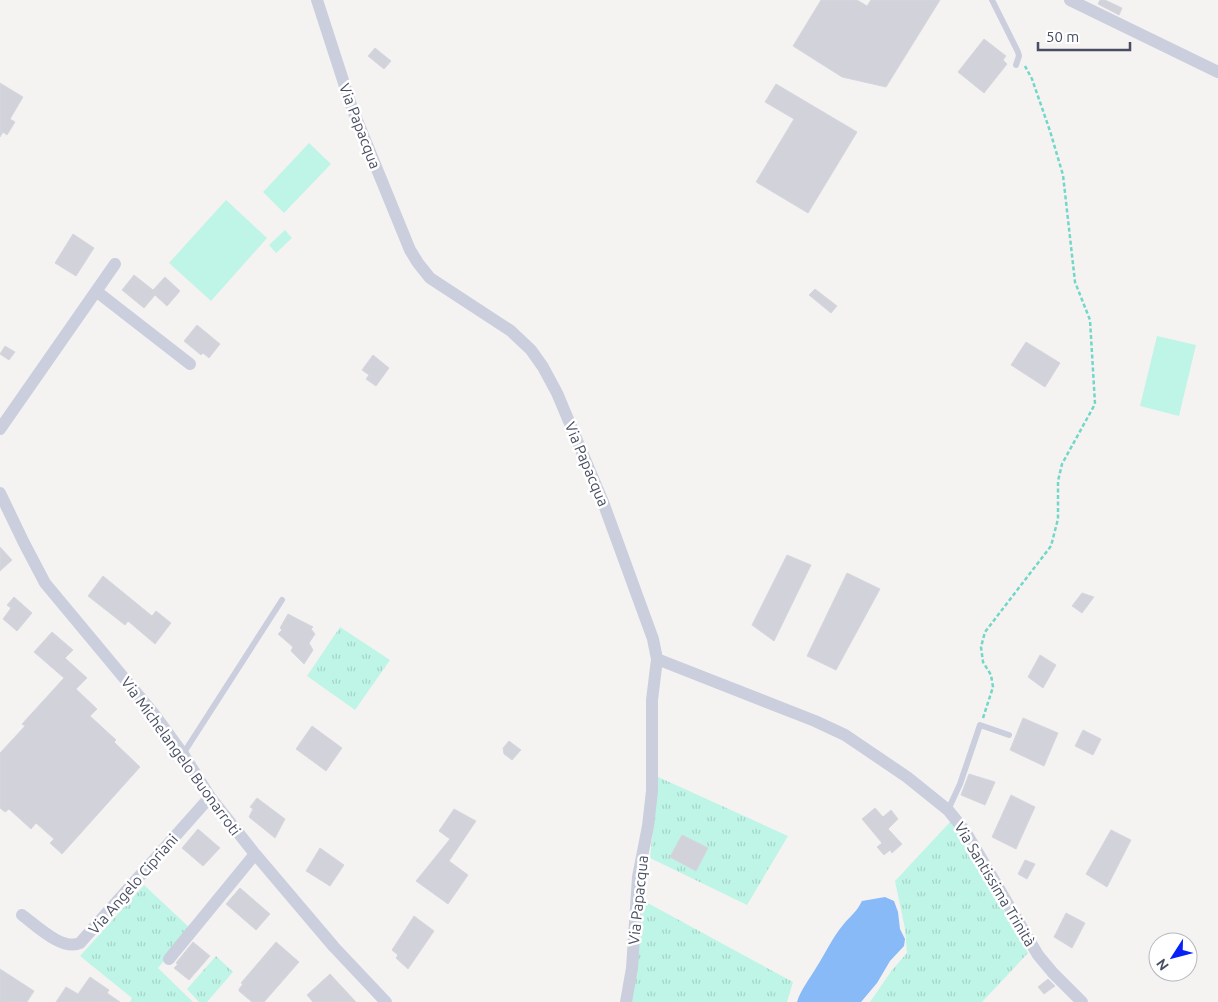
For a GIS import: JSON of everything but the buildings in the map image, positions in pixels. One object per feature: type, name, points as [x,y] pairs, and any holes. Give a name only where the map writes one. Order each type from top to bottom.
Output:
[{"type":"street","name":"Via Papacqua","points":[[317,0],[352,108],[414,258],[426,274],[435,282],[518,337],[539,360],[554,387],[603,502],[653,639],[657,659],[652,700],[650,808],[638,877],[632,968],[626,1002]]},
{"type":"street","points":[[1070,0],[1218,72]]},
{"type":"street","points":[[0,429],[115,264]]},
{"type":"street","points":[[96,291],[190,364]]},
{"type":"street","name":"Via Michelangelo Buonarroti","points":[[0,493],[45,583],[154,714],[183,754],[210,797],[255,854],[334,947],[386,1002]]},
{"type":"street","name":"Via Santissima Trinità","points":[[657,659],[839,732],[890,764],[948,810],[971,839],[1038,955],[1082,1002]]},
{"type":"street","name":"Via Angelo Cipriani","points":[[22,915],[62,944],[73,946],[80,943],[210,797]]},
{"type":"street","points":[[169,959],[255,854]]},
{"type":"lane","points":[[992,0],[1019,56],[1016,65]]},
{"type":"lane","points":[[183,754],[282,600]]},
{"type":"lane","points":[[948,810],[960,784],[980,724],[1009,735]]},
{"type":"path","points":[[980,724],[993,688],[991,675],[983,662],[981,647],[985,632],[1051,546],[1058,519],[1058,481],[1062,464],[1095,404],[1090,320],[1075,282],[1063,175],[1032,79],[1019,56]]},
{"type":"green space","points":[[309,143],[331,164],[284,213],[263,192]]},
{"type":"green space","points":[[226,200],[267,238],[211,301],[169,263]]},
{"type":"green space","points":[[285,230],[292,238],[276,253],[269,245]]},
{"type":"green space","points":[[1157,336],[1196,345],[1179,416],[1140,406]]},
{"type":"green space","points":[[340,627],[390,660],[355,710],[307,676]]},
{"type":"green space","points":[[656,776],[788,836],[747,905],[650,858]]},
{"type":"green space","points":[[951,821],[971,850],[1028,953],[982,1002],[870,1002],[892,970],[907,953],[905,929],[895,881]]},
{"type":"green space","points":[[144,885],[191,929],[158,968],[193,1002],[130,1002],[132,998],[80,956]]},
{"type":"green space","points":[[644,901],[793,982],[787,1002],[631,1002]]},
{"type":"green space","points":[[216,956],[233,972],[207,1002],[199,1002],[187,989]]},
{"type":"water","points":[[885,897],[894,901],[898,912],[900,929],[905,939],[904,946],[890,961],[877,983],[861,1002],[797,1002],[835,935],[862,901]]}]
